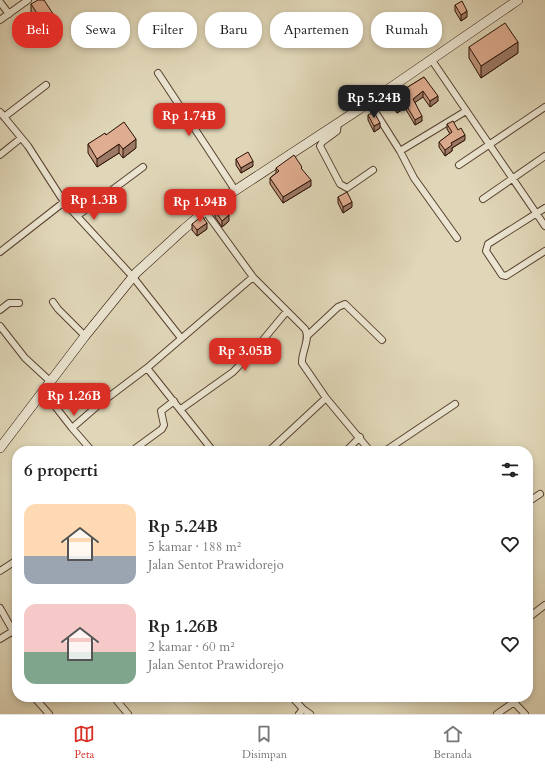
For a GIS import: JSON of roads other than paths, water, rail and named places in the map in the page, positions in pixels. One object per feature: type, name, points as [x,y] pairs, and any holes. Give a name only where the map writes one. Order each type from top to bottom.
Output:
[{"type":"main road","points":[[0,448],[85,336],[133,277],[205,211],[338,123],[518,0]]},
{"type":"street","points":[[0,20],[28,0]]},
{"type":"street","points":[[0,2],[9,14]]},
{"type":"street","points":[[431,59],[545,226]]},
{"type":"street","points":[[158,73],[235,190]]},
{"type":"street","points":[[46,85],[2,114],[21,138],[64,202],[133,277],[181,338]]},
{"type":"street","points":[[369,102],[400,151],[414,178],[457,238]]},
{"type":"street","points":[[459,165],[545,107]]},
{"type":"street","points":[[400,151],[466,111]]},
{"type":"street","points":[[338,123],[337,131],[322,142],[320,146],[340,184],[347,188],[373,170]]},
{"type":"street","points":[[0,155],[21,138]]},
{"type":"street","points":[[483,199],[545,156]]},
{"type":"street","points":[[77,216],[143,167]]},
{"type":"street","points":[[0,252],[64,202]]},
{"type":"street","points":[[545,208],[488,244],[486,251],[502,275],[506,276],[545,251]]},
{"type":"street","points":[[205,211],[254,277],[305,329],[307,336]]},
{"type":"street","points":[[72,428],[102,402],[147,368],[254,277]]},
{"type":"street","points":[[53,302],[85,336]]},
{"type":"street","points":[[0,310],[9,303],[19,303]]},
{"type":"street","points":[[366,446],[326,398],[302,363],[301,357],[307,336],[338,307],[345,304],[382,340]]},
{"type":"street","points":[[181,409],[233,372],[258,346],[287,311]]},
{"type":"street","points":[[0,326],[24,358],[51,382]]},
{"type":"street","points":[[147,368],[209,446]]},
{"type":"street","points":[[44,392],[88,446]]},
{"type":"street","points":[[274,446],[326,398]]},
{"type":"street","points":[[139,446],[162,429],[164,425],[161,411],[174,401]]},
{"type":"street","points":[[392,446],[455,404]]},
{"type":"street","points":[[351,446],[360,437]]},
{"type":"street","points":[[533,499],[540,494]]},
{"type":"street","points":[[0,571],[12,563]]},
{"type":"street","points":[[533,614],[545,605]]},
{"type":"street","points":[[0,608],[12,629]]},
{"type":"street","points":[[0,639],[12,632]]},
{"type":"street","points":[[38,702],[49,714]]},
{"type":"street","points":[[118,702],[128,714]]},
{"type":"street","points":[[295,702],[301,711],[310,714]]},
{"type":"street","points":[[498,714],[509,702]]},
{"type":"street","points":[[514,702],[524,714]]}]
